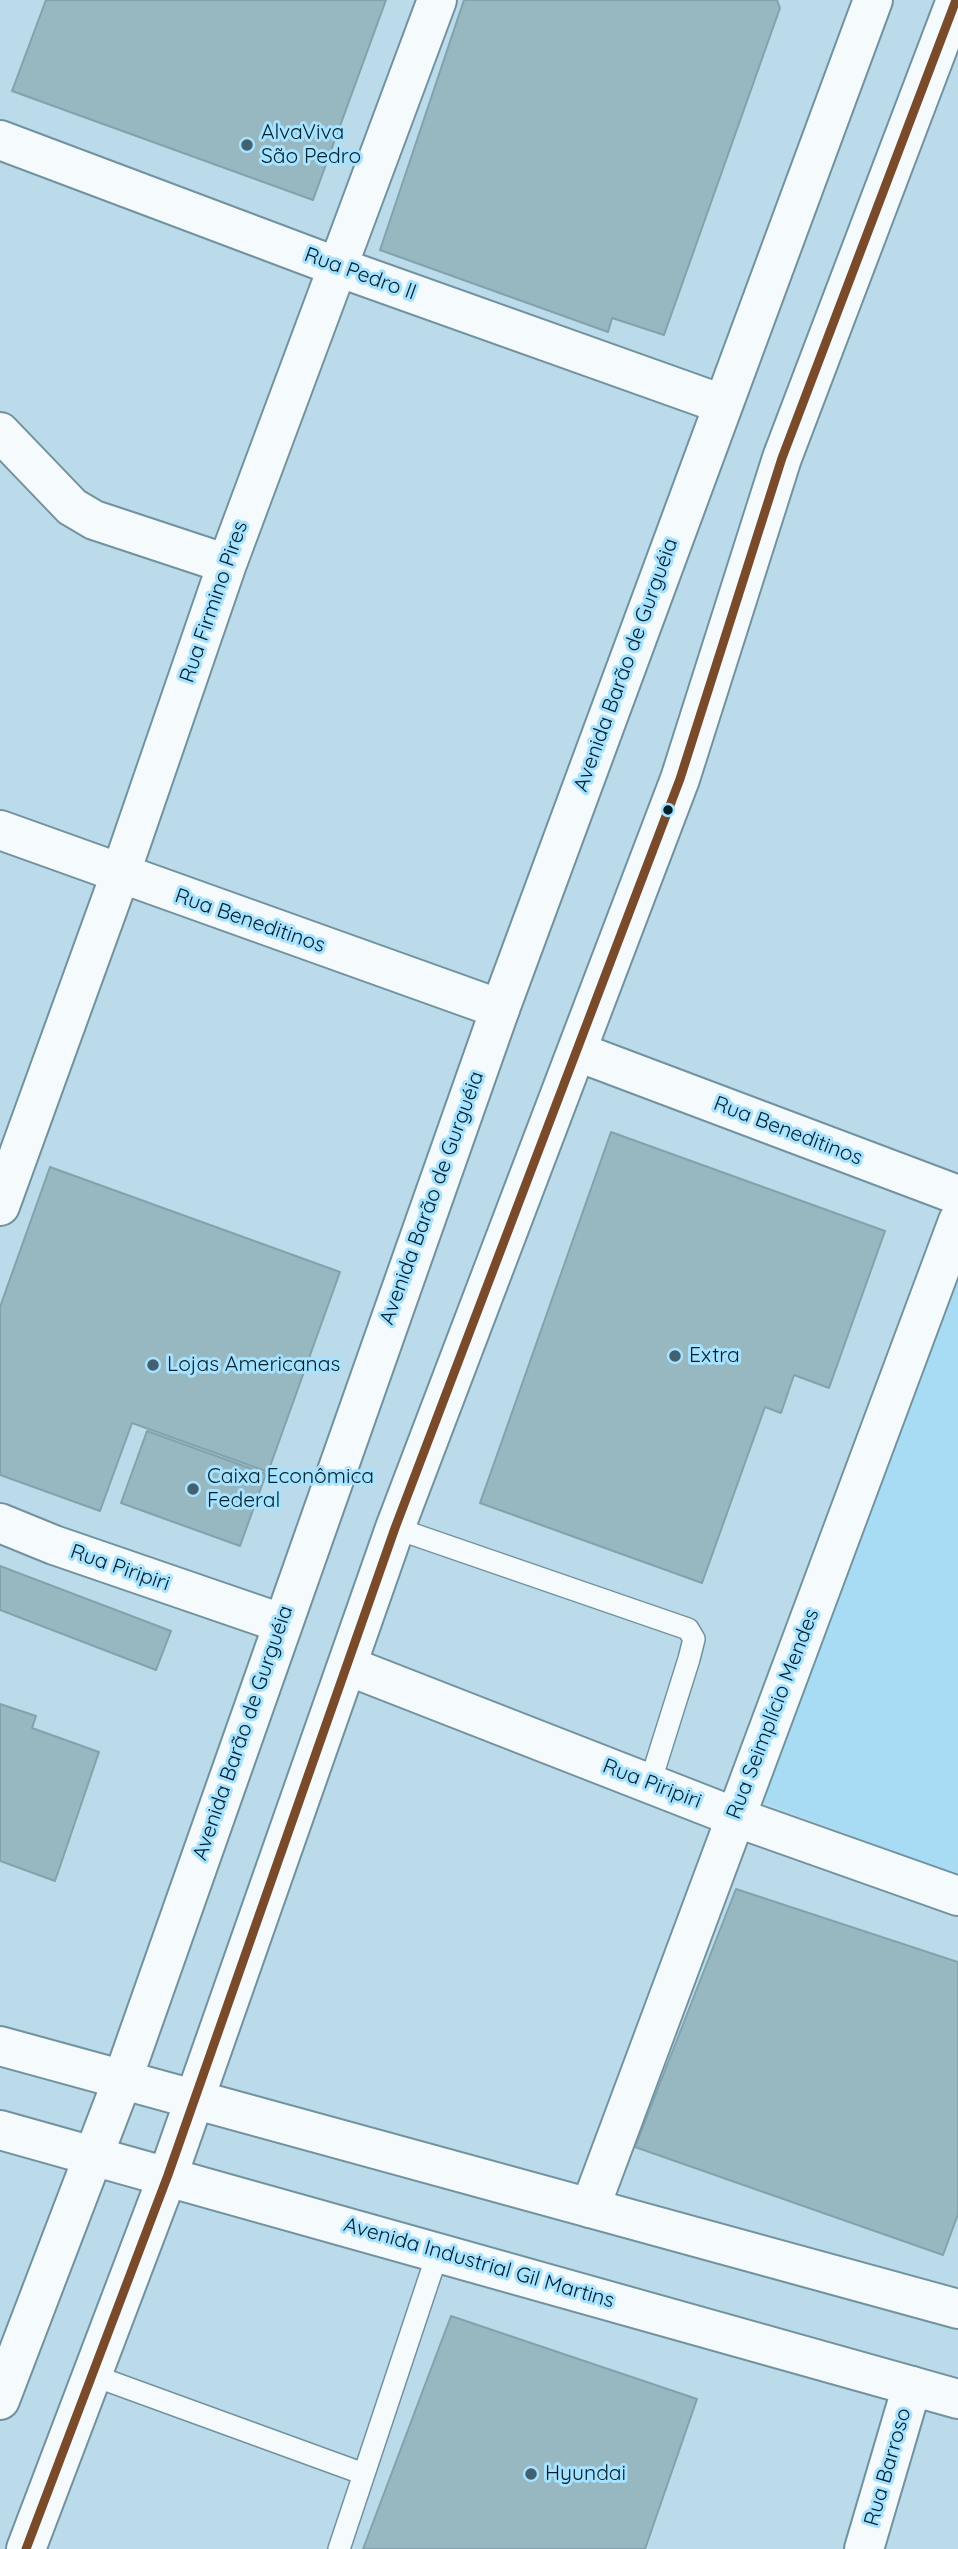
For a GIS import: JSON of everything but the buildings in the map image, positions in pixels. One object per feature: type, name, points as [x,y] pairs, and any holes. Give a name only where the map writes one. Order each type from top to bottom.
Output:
[{"type":"main road","name":"Rua Firmino Pires","points":[[0,1206],[120,875],[227,564],[335,266],[437,0]]},
{"type":"main road","name":"Avenida Barão de Gurguéia","points":[[0,2400],[91,2156],[122,2081],[281,1623],[500,1009],[873,0]]},
{"type":"main road","points":[[26,2549],[168,2175],[395,1528],[680,779],[782,458],[956,0]]},
{"type":"main road","name":"Rua Pedro ll","points":[[0,140],[335,266],[722,404]]},
{"type":"main road","points":[[0,432],[72,507],[94,520],[227,564]]},
{"type":"main road","name":"Rua Beneditinos","points":[[0,830],[500,1009]]},
{"type":"main road","name":"Rua Beneditinos","points":[[578,1052],[958,1195]]},
{"type":"main road","name":"Rua Seimplício Mendes","points":[[590,2208],[958,1221]]},
{"type":"main road","name":"Rua Piripiri","points":[[0,1523],[54,1545],[281,1623]]},
{"type":"main road","name":"Rua Piripiri","points":[[348,1666],[735,1816],[958,1896]]},
{"type":"main road","points":[[0,2046],[958,2309]]},
{"type":"main road","name":"Avenida Industrial Gil Martins","points":[[0,2130],[958,2399]]},
{"type":"main road","name":"Rua Barroso","points":[[864,2549],[912,2386]]},
{"type":"lane","points":[[395,1528],[688,1629],[694,1639],[690,1659],[650,1783]]},
{"type":"lane","points":[[340,2549],[438,2252]]},
{"type":"lane","points":[[92,2375],[364,2474]]},
{"type":"shaded area","points":[[958,1273],[958,1875],[753,1799]]},
{"type":"transit line","points":[[26,2549],[168,2175],[395,1528],[680,779],[782,458],[956,0]]},
{"type":"place","name":"AlvaViva São Pedro","points":[[247,145]]},
{"type":"place","name":"Extra","points":[[675,1356]]},
{"type":"place","name":"Lojas Americanas","points":[[153,1365]]},
{"type":"place","name":"Caixa Econômica Federal","points":[[193,1489]]},
{"type":"place","name":"Hyundai","points":[[531,2474]]}]
